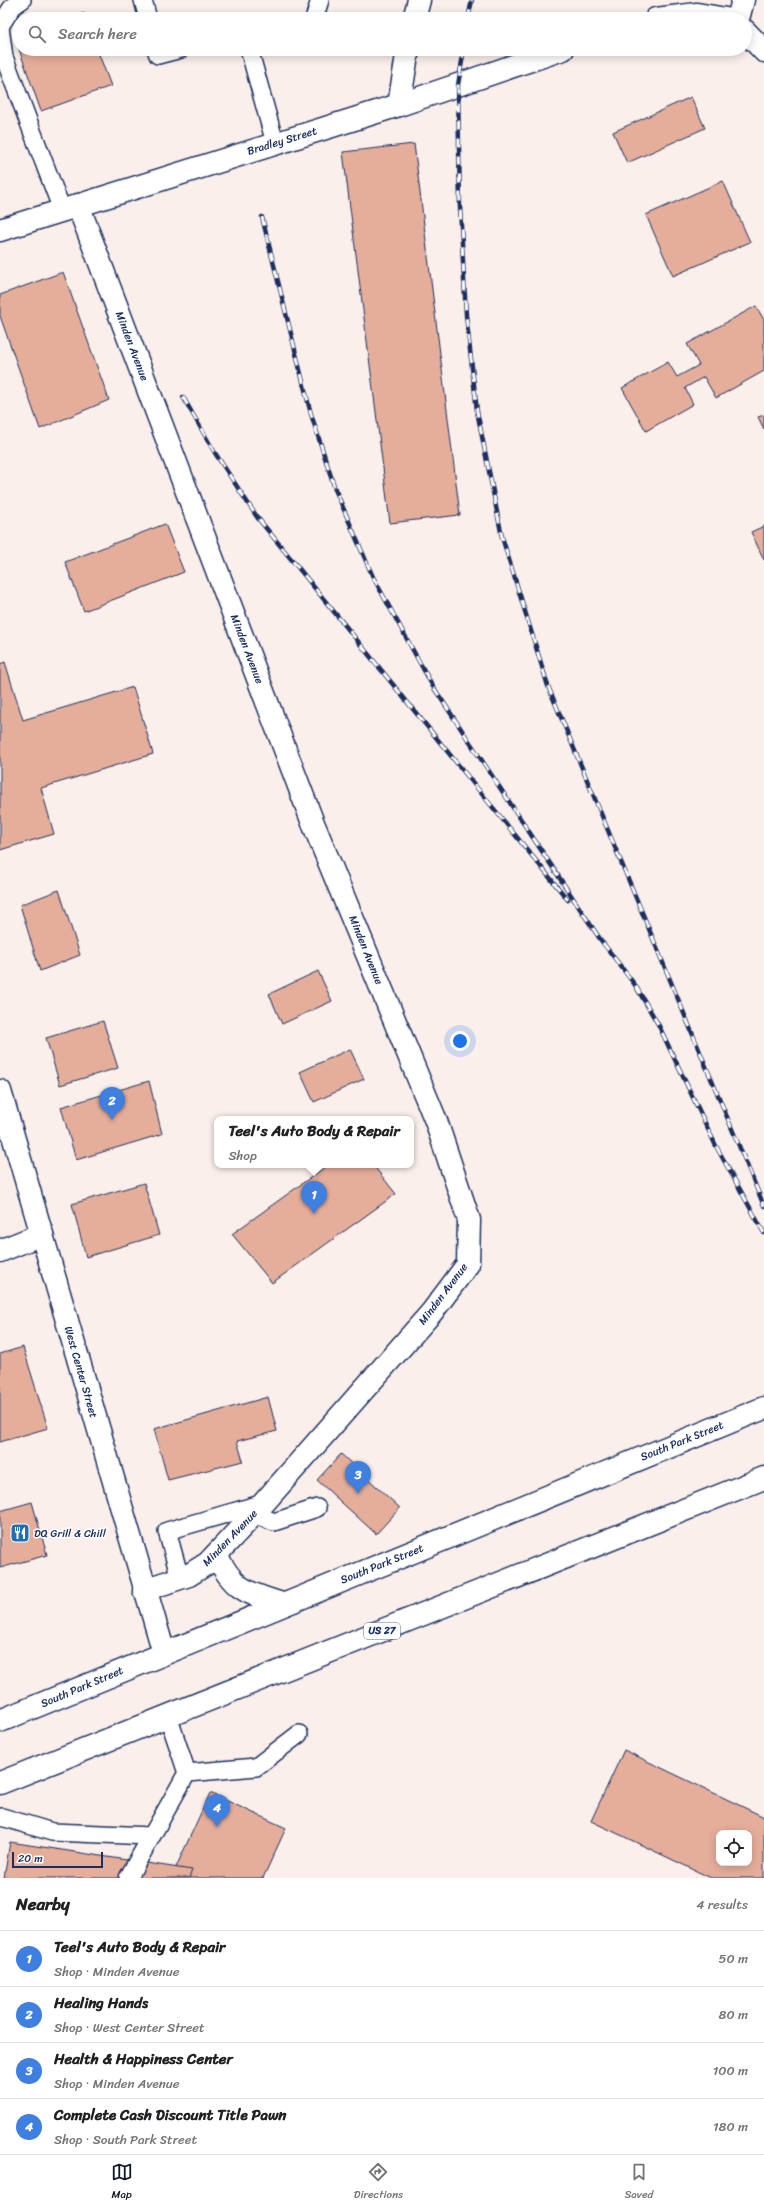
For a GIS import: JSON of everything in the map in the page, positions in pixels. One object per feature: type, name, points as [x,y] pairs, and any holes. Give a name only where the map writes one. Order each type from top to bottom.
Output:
[{"type":"street","points":[[416,12],[419,0]]},
{"type":"street","points":[[740,12],[743,0]]},
{"type":"street","points":[[752,38],[764,51]]},
{"type":"street","points":[[399,105],[407,56]]},
{"type":"street","name":"Bradley Street","points":[[0,230],[399,105],[542,56]]},
{"type":"street","name":"Minden Avenue","points":[[70,207],[314,823],[436,1121],[469,1220],[468,1264],[432,1312],[259,1509],[208,1563],[180,1578],[144,1590]]},
{"type":"street","name":"West Center Street","points":[[0,1091],[144,1590],[164,1653]]},
{"type":"street","points":[[0,1251],[42,1234]]},
{"type":"street","name":"South Park Street","points":[[0,1721],[282,1604],[764,1408]]},
{"type":"street","name":"US 27","points":[[0,1784],[764,1478]]},
{"type":"street","points":[[216,1555],[226,1574],[235,1584],[247,1592],[282,1604]]},
{"type":"lane","points":[[22,0],[13,6],[0,26],[4,57],[70,207]]},
{"type":"lane","points":[[143,0],[146,12]]},
{"type":"lane","points":[[316,12],[320,0]]},
{"type":"lane","points":[[251,56],[275,143]]},
{"type":"lane","points":[[180,1578],[167,1531],[259,1509],[274,1522],[317,1508]]},
{"type":"lane","points":[[128,1878],[187,1773],[168,1716]]},
{"type":"lane","points":[[187,1773],[256,1767],[299,1734]]},
{"type":"lane","points":[[1,1820],[52,1832],[151,1836]]},
{"type":"building","points":[[21,56],[100,56],[111,86],[41,111]]},
{"type":"building","points":[[691,97],[705,128],[627,163],[613,132]]},
{"type":"building","points":[[414,144],[460,515],[390,523],[343,152]]},
{"type":"building","points":[[723,181],[750,242],[673,276],[646,215]]},
{"type":"building","points":[[63,272],[109,400],[40,429],[0,316],[0,295]]},
{"type":"building","points":[[756,306],[764,320],[764,371],[716,398],[704,377],[685,388],[693,404],[646,431],[622,388],[668,362],[677,377],[699,365],[687,344]]},
{"type":"building","points":[[764,415],[764,429],[758,417]]},
{"type":"building","points":[[165,524],[184,572],[84,611],[65,562]]},
{"type":"building","points":[[764,526],[764,560],[751,532]]},
{"type":"building","points":[[5,662],[23,720],[133,687],[153,754],[41,788],[54,834],[0,850],[0,664]]},
{"type":"building","points":[[59,890],[80,955],[40,971],[20,905]]},
{"type":"building","points":[[318,971],[332,1001],[282,1024],[269,994]]},
{"type":"building","points":[[103,1021],[118,1068],[60,1085],[46,1038]]},
{"type":"building","points":[[350,1049],[364,1079],[314,1102],[300,1072]]},
{"type":"building","points":[[149,1081],[162,1134],[76,1160],[61,1107]]},
{"type":"building","points":[[324,1168],[375,1168],[396,1194],[272,1283],[232,1234]]},
{"type":"building","points":[[144,1183],[159,1235],[86,1257],[72,1204]]},
{"type":"building","points":[[23,1347],[48,1428],[0,1442],[0,1354]]},
{"type":"building","points":[[268,1397],[277,1431],[237,1441],[243,1461],[168,1480],[154,1429]]},
{"type":"building","points":[[341,1454],[400,1508],[376,1534],[317,1480]]},
{"type":"building","name":"DQ Grill & Chill","points":[[32,1502],[47,1555],[0,1568],[0,1511]]},
{"type":"building","points":[[624,1750],[764,1817],[764,1878],[711,1878],[591,1821]]},
{"type":"building","points":[[210,1793],[286,1828],[263,1878],[171,1878]]},
{"type":"building","points":[[10,1842],[192,1870],[189,1878],[4,1878]]},
{"type":"railway","points":[[469,12],[472,0]]},
{"type":"railway","points":[[463,56],[458,85],[460,207],[466,315],[477,411],[502,537],[548,686],[764,1206]]},
{"type":"railway","points":[[262,217],[311,414],[335,489],[373,577],[432,685],[600,939],[635,985],[658,1024],[716,1146],[764,1233]]},
{"type":"railway","points":[[183,397],[215,453],[257,517],[568,900]]},
{"type":"place","name":"Healing Hands","points":[[112,1120]]},
{"type":"place","name":"Teel's Auto Body & Repair","points":[[314,1214]]},
{"type":"place","name":"Health & Happiness Center","points":[[358,1494]]},
{"type":"place","name":"DQ Grill & Chill","points":[[20,1533]]},
{"type":"place","name":"Complete Cash Discount Title Pawn","points":[[217,1827]]}]
